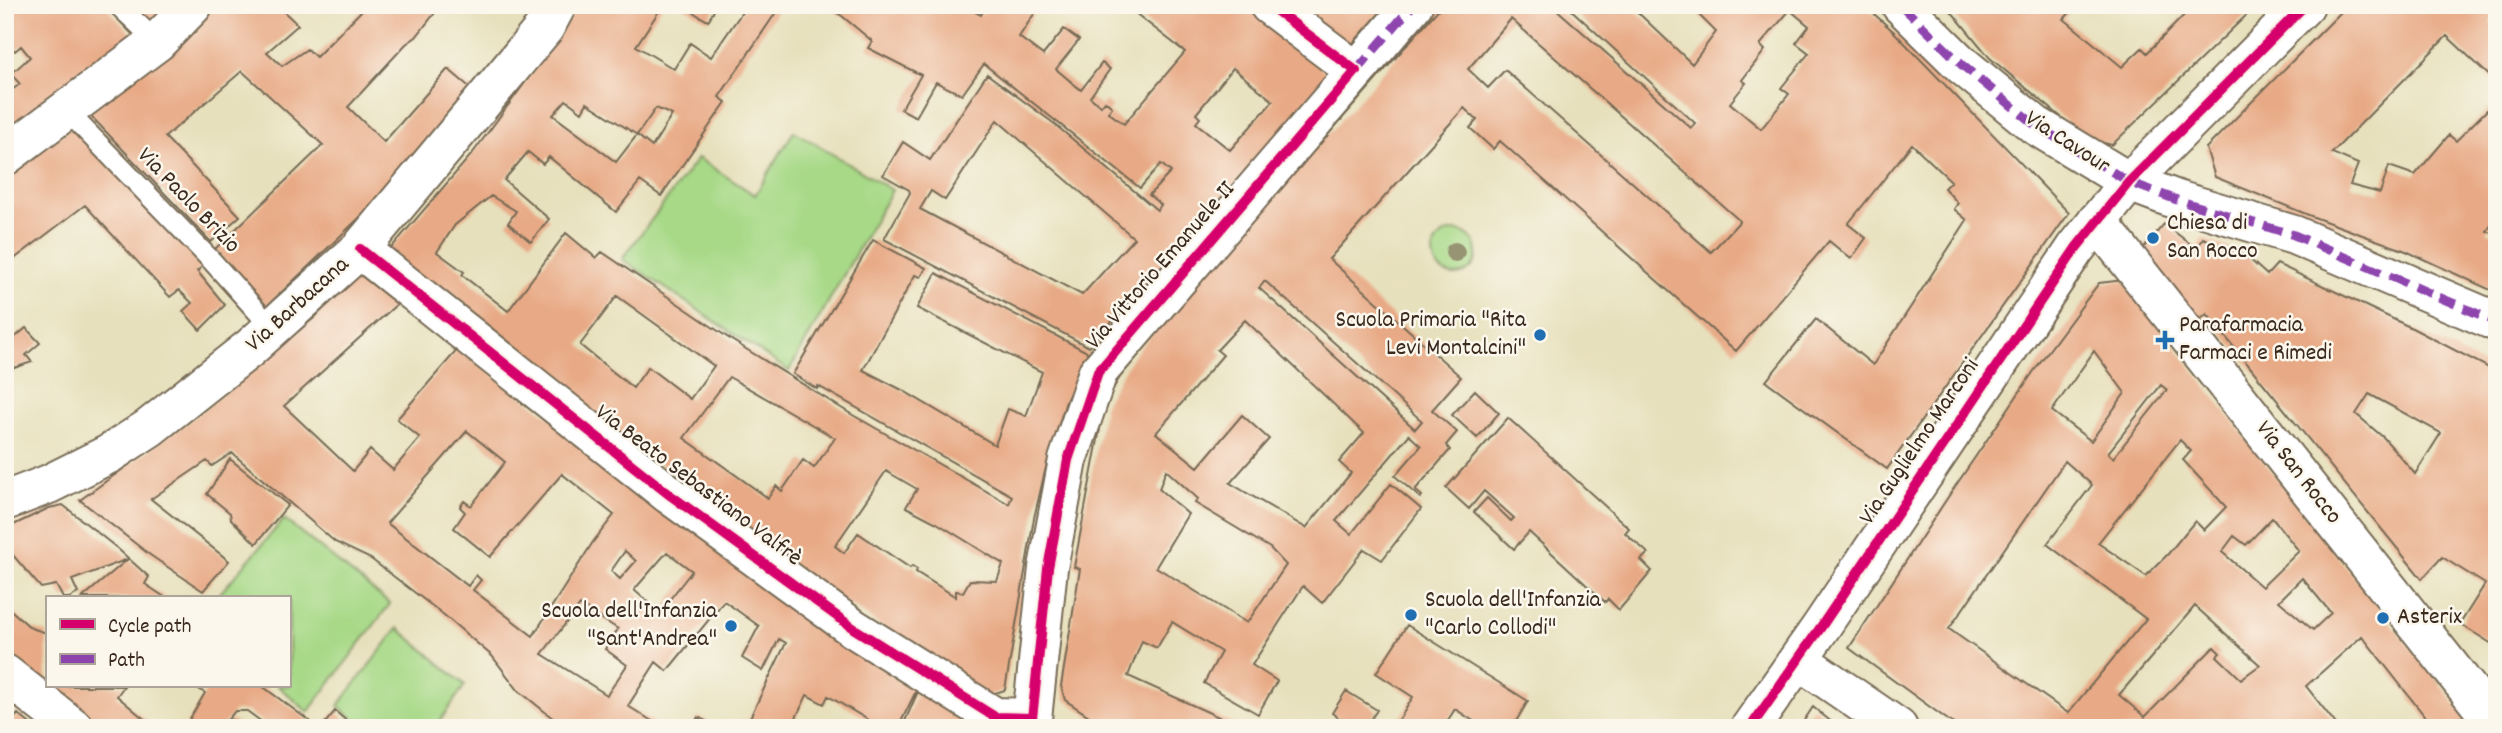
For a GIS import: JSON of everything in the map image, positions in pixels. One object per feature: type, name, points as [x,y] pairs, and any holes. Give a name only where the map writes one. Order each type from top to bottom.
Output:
[{"type":"street","points":[[5,156],[157,42],[193,5]]},
{"type":"street","name":"Via Barbacana","points":[[5,501],[49,484],[109,454],[149,428],[272,328],[360,249],[511,70],[545,27],[557,5]]},
{"type":"street","points":[[1269,5],[1356,71]]},
{"type":"street","name":"Via Vittorio Emanuele II","points":[[1036,725],[1048,568],[1066,473],[1098,372],[1413,5]]},
{"type":"street","name":"Via Cavour","points":[[1901,5],[1962,65],[2035,125],[2129,182],[2177,200],[2294,235],[2497,322]]},
{"type":"street","name":"Via Guglielmo Marconi","points":[[1751,728],[2076,248],[2129,182],[2305,5]]},
{"type":"street","name":"Via San Rocco","points":[[2097,221],[2497,726]]},
{"type":"street","name":"Via Beato Sebastiano Valfrè","points":[[360,249],[670,495],[853,628],[995,717],[1036,725]]},
{"type":"street","points":[[1799,660],[1898,728]]},
{"type":"street","points":[[5,674],[74,728]]},
{"type":"lane","points":[[118,5],[157,42]]},
{"type":"lane","name":"Via Paolo Brizio","points":[[66,110],[212,261],[272,328]]},
{"type":"green space","points":[[794,131],[892,190],[789,371],[622,259],[698,158],[755,195]]},
{"type":"green space","points":[[1455,231],[1470,238],[1477,253],[1470,268],[1455,275],[1440,268],[1433,253],[1440,238]]},
{"type":"green space","points":[[284,519],[390,604],[308,712],[280,688],[290,688],[290,596],[218,596]]},
{"type":"green space","points":[[398,628],[465,685],[435,728],[360,728],[361,725],[338,706]]},
{"type":"building","points":[[5,5],[104,5],[135,37],[15,130],[5,120],[5,95],[20,84],[11,74],[30,57],[21,46],[15,51],[5,42]]},
{"type":"building","points":[[124,5],[167,5],[146,26]]},
{"type":"building","points":[[211,5],[280,5],[298,25],[267,52],[282,66],[307,49],[316,57],[367,5],[441,5],[416,37],[406,44],[348,107],[384,142],[448,69],[473,90],[378,200],[267,306],[214,250],[323,145],[242,71],[165,137],[240,216],[211,242],[88,113]]},
{"type":"building","points":[[579,5],[663,5],[636,46],[674,69],[690,43],[711,57],[747,5],[781,5],[719,97],[726,102],[661,196],[640,181],[616,212],[549,157],[543,164],[528,152],[504,180],[549,219],[531,242],[508,223],[516,211],[491,196],[455,225],[437,252],[508,311],[566,233],[596,258],[602,252],[733,341],[851,414],[1009,504],[1012,496],[793,374],[873,240],[926,268],[921,277],[915,275],[863,370],[995,445],[1008,409],[1026,416],[1042,372],[917,308],[936,273],[1089,353],[1066,401],[1047,463],[1034,518],[1005,690],[986,696],[820,585],[385,255],[472,154]],"holes":[[[566,100],[582,112],[587,103],[637,135],[616,162],[553,115]],[[656,108],[672,115],[652,147],[637,135]],[[617,296],[714,366],[690,399],[648,367],[633,388],[580,345]],[[729,377],[835,438],[814,468],[803,460],[782,491],[776,486],[768,498],[684,438]],[[886,471],[917,489],[906,507],[1003,564],[997,581],[970,580],[963,592],[956,591],[956,597],[916,572],[917,569],[912,566],[910,568],[858,533],[844,553],[835,546]]]},
{"type":"building","points":[[681,5],[717,5],[708,21]]},
{"type":"building","points":[[823,5],[962,5],[981,15],[987,5],[1028,5],[1036,11],[1019,37],[1043,55],[1064,29],[1079,40],[1056,69],[1081,90],[1102,63],[1110,69],[1090,97],[1101,106],[1105,101],[1112,107],[1108,112],[1124,124],[1185,52],[1130,9],[1125,13],[1117,5],[1245,5],[1330,77],[1089,347],[884,239],[910,193],[883,175],[903,142],[930,160],[987,74],[1052,122],[1157,210],[1161,205],[1149,195],[1171,172],[1161,164],[1140,188],[984,64],[962,95],[936,82],[916,117],[901,109],[921,75],[868,48],[872,41],[842,16]],"holes":[[[1233,68],[1273,101],[1230,150],[1196,123],[1200,118],[1196,114]],[[997,120],[1134,238],[1082,295],[920,209],[931,191],[945,200]]]},
{"type":"building","points":[[1290,5],[1387,5],[1346,51]]},
{"type":"building","points":[[1442,5],[1555,5],[1554,7],[1691,128],[1695,123],[1566,5],[1630,5],[1692,64],[1716,32],[1689,5],[1864,5],[1893,31],[2069,213],[1887,469],[1766,381],[1816,319],[1873,365],[1967,220],[1954,209],[1958,203],[1944,188],[1951,181],[1912,144],[1848,224],[1866,238],[1851,259],[1829,241],[1736,351],[1500,141],[1493,149],[1470,128],[1477,120],[1464,108],[1329,259],[1461,377],[1432,410],[1457,432],[1446,445],[1450,450],[1415,490],[1422,496],[1420,498],[1395,476],[1421,446],[1409,435],[1336,521],[1351,534],[1391,484],[1421,509],[1382,560],[1364,549],[1322,603],[1303,586],[1252,665],[1277,681],[1258,714],[1204,683],[1221,652],[1172,622],[1157,648],[1142,641],[1128,676],[1243,728],[1107,728],[1065,700],[1061,686],[1080,569],[1074,567],[1105,402],[1132,357]],"holes":[[[1790,10],[1809,26],[1796,43],[1809,53],[1781,88],[1789,94],[1761,129],[1730,103],[1746,83],[1742,80],[1765,50],[1760,45]],[[1511,19],[1740,221],[1711,252],[1505,70],[1488,88],[1468,69]],[[1265,281],[1422,421],[1415,429],[1259,288]],[[1245,320],[1364,433],[1339,462],[1351,473],[1306,528],[1230,483],[1269,439],[1242,415],[1198,467],[1156,433],[1223,355],[1217,350]],[[1166,470],[1198,499],[1195,503],[1270,548],[1286,565],[1247,623],[1156,567],[1188,514],[1159,489]]]},
{"type":"building","points":[[1946,5],[2077,5],[2064,19],[2122,67],[2142,48],[2147,53],[2194,5],[2257,5],[2112,145],[2096,141],[2072,126],[1990,58]]},
{"type":"building","points":[[2348,5],[2497,5],[2497,15],[2490,22],[2497,30],[2497,83],[2447,36],[2332,153],[2358,164],[2350,185],[2380,193],[2389,166],[2415,175],[2449,135],[2456,141],[2497,100],[2497,217],[2487,231],[2497,235],[2497,293],[2406,251],[2215,177],[2206,148]]},
{"type":"building","points":[[73,126],[204,265],[197,271],[225,305],[200,330],[183,311],[192,303],[179,290],[170,297],[85,205],[5,266],[5,176]]},
{"type":"building","points":[[2164,224],[2196,248],[2203,238],[2245,255],[2267,275],[2277,264],[2497,372],[2497,647],[2460,624],[2485,584],[2442,557],[2422,579],[2207,314],[2196,323],[2138,254]],"holes":[[[2369,394],[2441,433],[2415,474],[2384,438],[2356,414]]]},
{"type":"building","points":[[359,274],[397,304],[284,406],[353,471],[370,450],[393,470],[420,438],[397,419],[458,349],[917,689],[898,728],[864,728],[868,720],[828,696],[824,704],[807,695],[791,728],[745,728],[786,643],[779,639],[763,671],[742,658],[759,626],[724,601],[667,671],[656,662],[628,706],[663,728],[565,728],[518,690],[492,656],[444,615],[371,559],[335,542],[232,453],[212,466],[207,461],[151,499],[229,561],[203,591],[150,555],[80,500],[195,417],[314,318]],"holes":[[[467,431],[505,462],[471,506],[464,501],[460,507],[465,512],[454,528],[490,557],[562,474],[614,515],[593,542],[533,636],[473,590],[481,580],[476,575],[468,586],[387,523]],[[625,551],[636,561],[620,579],[611,571]],[[667,552],[692,571],[670,599],[662,615],[634,590]],[[580,605],[618,629],[605,649],[627,665],[607,695],[542,654]]]},
{"type":"building","points":[[2124,280],[2318,532],[2475,728],[2434,728],[2362,636],[2306,686],[2339,728],[1959,728],[1849,648],[2038,365],[2099,283]],"holes":[[[2094,351],[2125,393],[2091,441],[2052,411]],[[2161,385],[2167,390],[2113,458],[2108,453]],[[2180,440],[2191,451],[2183,460],[2226,507],[2204,530],[2195,521],[2146,576],[2098,543]],[[2065,461],[2092,485],[2047,544],[2146,619],[2068,713],[1949,629]],[[2272,518],[2299,551],[2262,587],[2222,552],[2234,536],[2246,545]],[[2302,578],[2331,613],[2313,630],[2279,601]],[[2195,606],[2260,665],[2241,679],[2217,656],[2220,653],[2214,647],[2145,717],[2119,695]]]},
{"type":"building","points":[[26,328],[40,343],[26,355],[32,362],[5,371],[5,331],[13,339]]},
{"type":"building","points":[[1475,390],[1499,413],[1477,438],[1452,415]]},
{"type":"building","points":[[1508,418],[1629,528],[1625,533],[1648,553],[1641,560],[1652,571],[1619,610],[1608,599],[1605,602],[1529,532],[1514,549],[1474,512],[1487,498],[1511,521],[1514,518],[1484,491],[1469,509],[1446,488]]},
{"type":"building","points":[[230,459],[288,505],[256,544],[231,519],[230,513],[207,494]]},
{"type":"building","points":[[63,505],[118,549],[149,577],[145,584],[163,596],[84,596],[128,559],[72,580],[78,593],[73,596],[62,596],[56,585],[41,588],[5,546],[5,529],[49,508]]},
{"type":"building","points":[[5,605],[31,628],[46,633],[46,688],[123,688],[117,696],[155,728],[94,728],[5,662]]},
{"type":"building","points":[[1407,625],[1528,701],[1512,728],[1484,728],[1455,709],[1443,728],[1394,728],[1413,697],[1376,673]]},
{"type":"building","points":[[197,688],[265,688],[319,728],[270,728],[247,711],[235,711],[221,728],[189,728],[186,725],[205,693]]},
{"type":"building","points":[[918,691],[986,728],[902,728]]},
{"type":"building","points":[[1346,691],[1377,710],[1365,728],[1334,728],[1340,719],[1332,713]]},
{"type":"building","points":[[1813,707],[1839,728],[1799,728]]},
{"type":"building","points":[[335,711],[355,728],[321,728]]},
{"type":"building","points":[[18,714],[35,728],[6,728]]},
{"type":"building","points":[[698,717],[719,728],[692,728]]},
{"type":"building","points":[[231,720],[244,728],[225,728]]},
{"type":"marked path","points":[[1356,71],[1413,5]]},
{"type":"marked path","points":[[1901,5],[1962,65],[2035,125],[2129,182],[2177,200],[2294,235],[2497,322]]},
{"type":"cycle path","points":[[1031,728],[1048,568],[1068,460],[1098,372],[1356,71],[1269,5]]},
{"type":"cycle path","points":[[1750,728],[2076,248],[2129,182],[2305,5]]},
{"type":"cycle path","points":[[360,249],[670,495],[853,628],[995,717],[1031,718]]},
{"type":"place","name":"Chiesa di San Rocco","points":[[2153,238]]},
{"type":"place","name":"Scuola Primaria \"Rita Levi Montalcini\"","points":[[1540,335]]},
{"type":"place","name":"Parafarmacia Farmaci e Rimedi","points":[[2165,340]]},
{"type":"place","name":"Scuola dell'Infanzia \"Carlo Collodi\"","points":[[1411,615]]},
{"type":"place","name":"Asterix","points":[[2383,618]]},
{"type":"place","name":"Scuola dell'Infanzia \"Sant'Andrea\"","points":[[731,626]]}]
